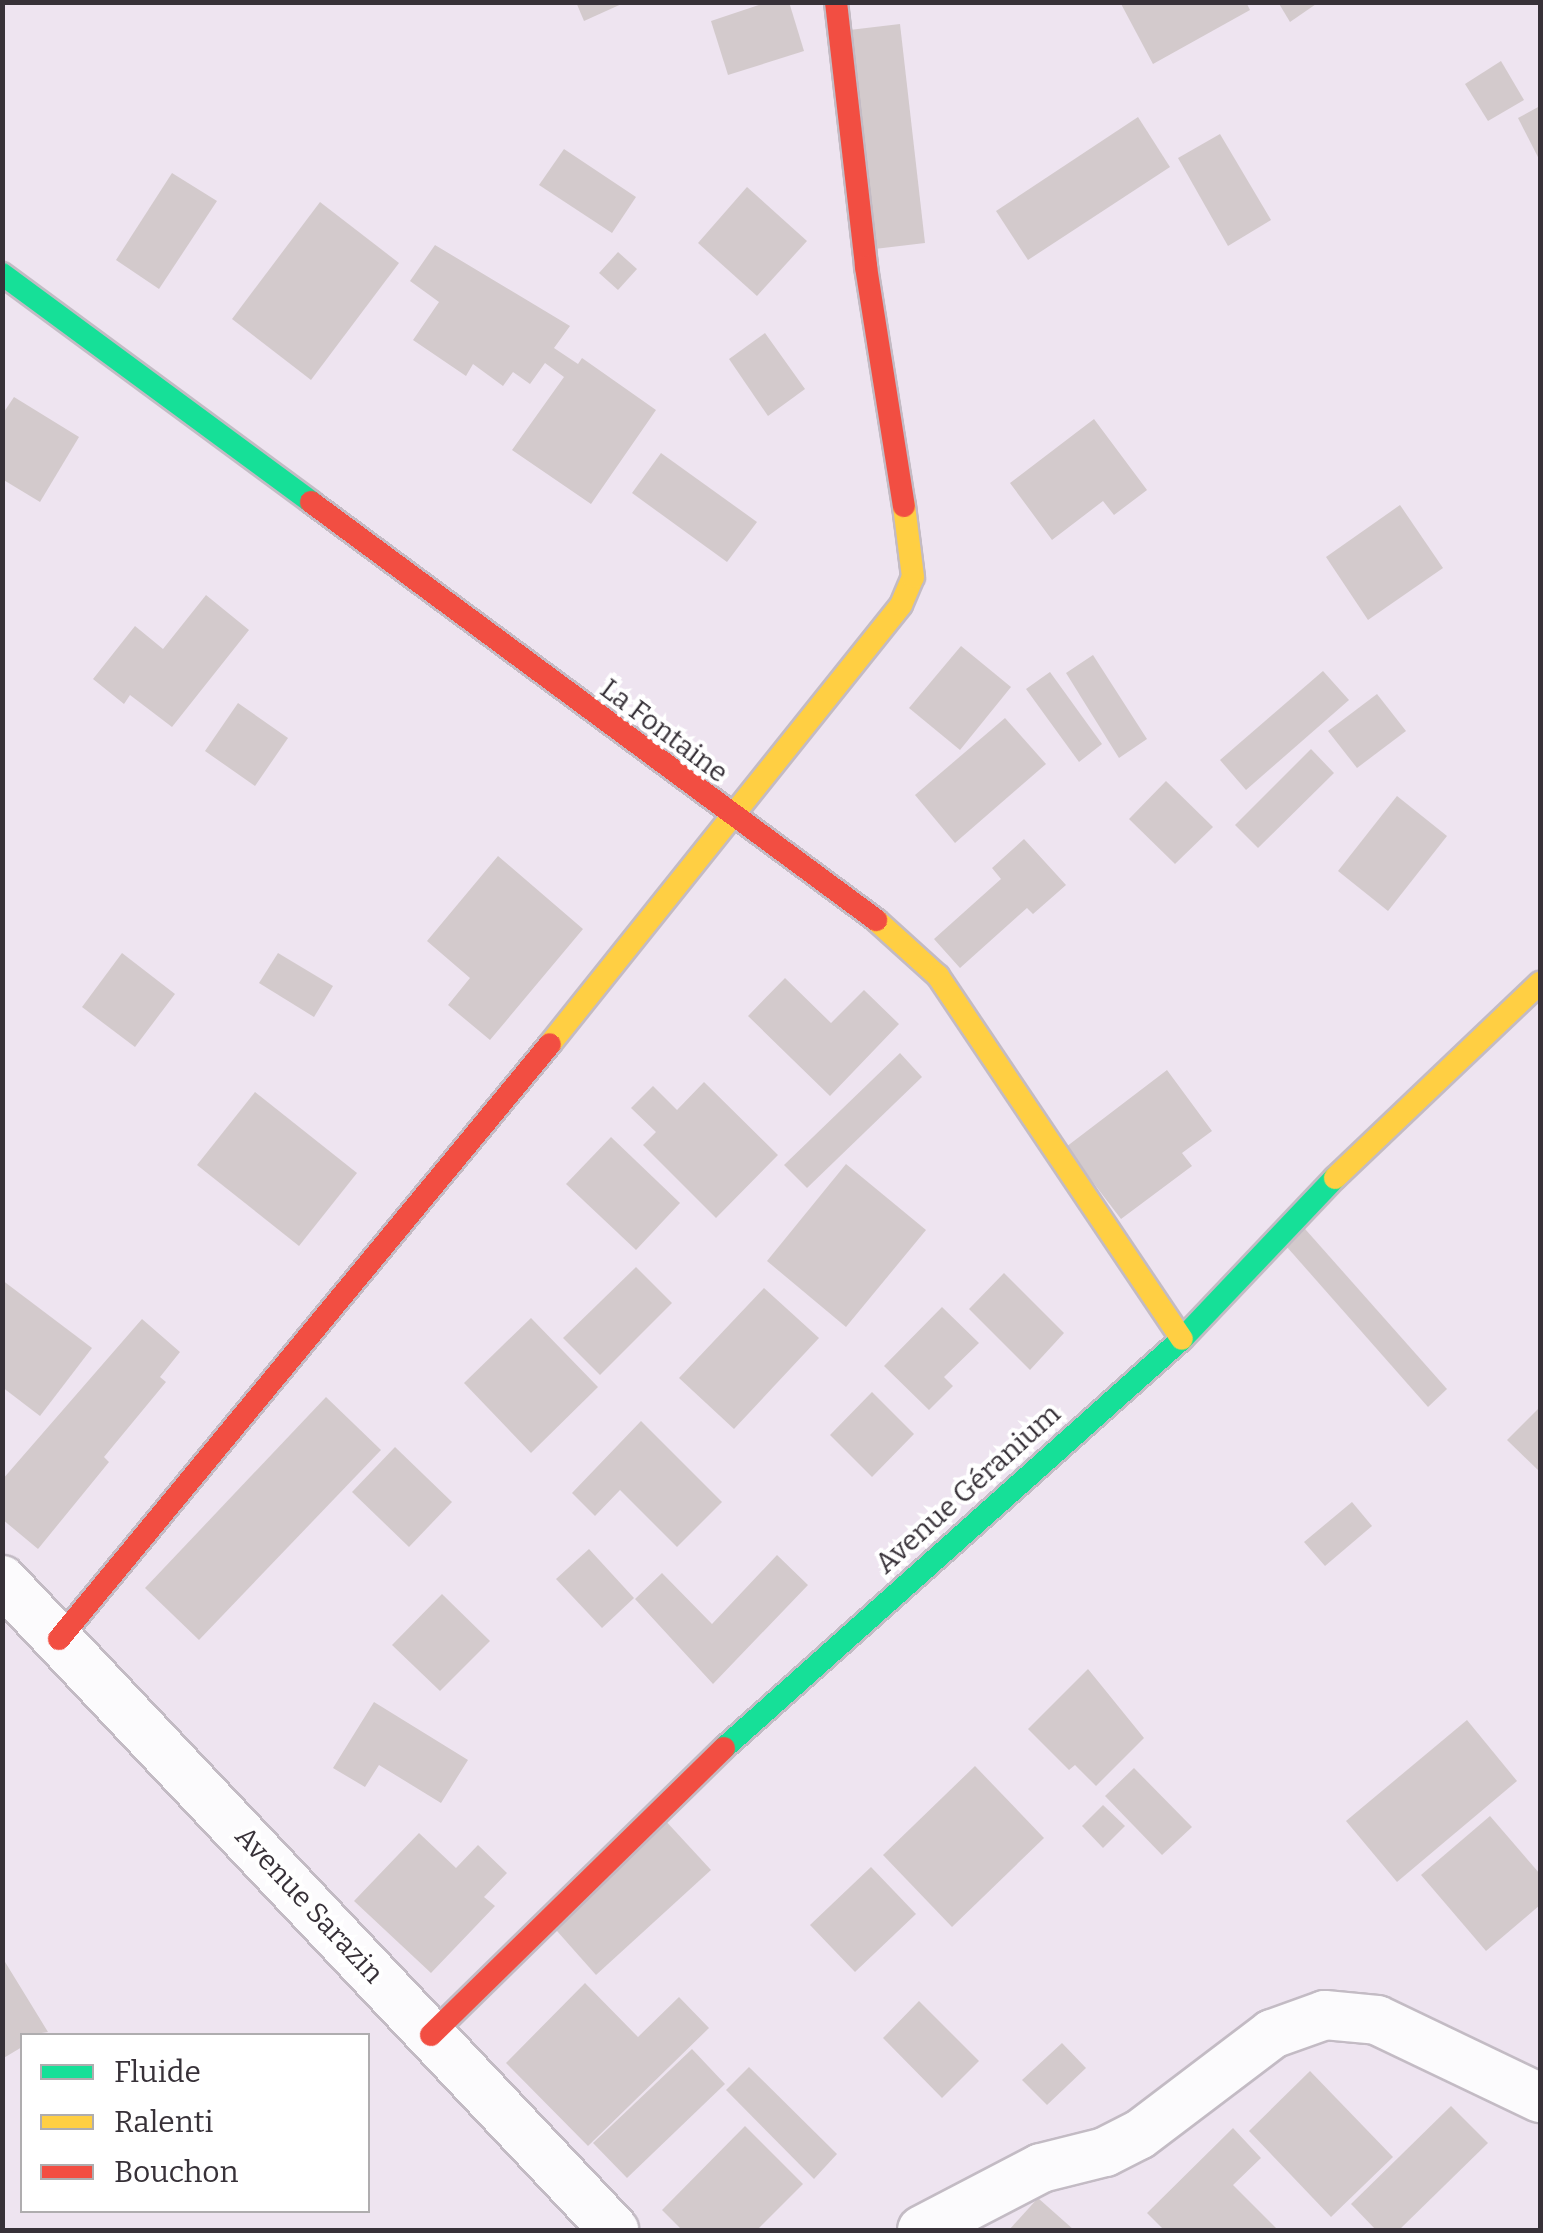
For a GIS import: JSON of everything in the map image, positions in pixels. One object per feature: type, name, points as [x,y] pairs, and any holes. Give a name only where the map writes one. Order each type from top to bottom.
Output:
[{"type":"street","points":[[59,1640],[734,820],[879,637],[913,577],[836,2]]},
{"type":"street","name":"La Fontaine","points":[[2,274],[734,820],[886,927],[938,976],[1182,1339]]},
{"type":"street","name":"Avenue Géranium","points":[[431,2035],[664,1801],[1182,1339],[1271,1238],[1540,983]]},
{"type":"street","name":"Avenue Sarazin","points":[[2,1580],[614,2230]]},
{"type":"street","points":[[922,2230],[1041,2168],[1105,2152],[1139,2135],[1272,2034],[1326,2015],[1377,2020],[1540,2098]]},
{"type":"building","points":[[576,2],[626,2],[584,21]]},
{"type":"building","points":[[768,2],[789,2],[804,51],[728,75],[711,21]]},
{"type":"building","points":[[1120,2],[1246,2],[1250,10],[1153,64]]},
{"type":"building","points":[[1278,2],[1319,2],[1290,22]]},
{"type":"building","points":[[900,24],[925,243],[866,250],[841,31]]},
{"type":"building","points":[[1501,61],[1524,100],[1488,121],[1465,84]]},
{"type":"building","points":[[1540,106],[1540,161],[1518,118]]},
{"type":"building","points":[[1138,117],[1170,167],[1028,260],[996,211]]},
{"type":"building","points":[[1220,134],[1271,220],[1228,246],[1178,158]]},
{"type":"building","points":[[564,149],[636,197],[612,233],[539,185]]},
{"type":"building","points":[[172,173],[217,201],[159,289],[116,260]]},
{"type":"building","points":[[747,187],[807,241],[757,296],[698,243]]},
{"type":"building","points":[[320,202],[399,263],[311,380],[232,319]]},
{"type":"building","points":[[435,245],[570,326],[554,348],[578,364],[582,358],[656,410],[591,504],[512,450],[564,377],[545,363],[530,384],[513,372],[503,386],[473,364],[466,376],[413,340],[439,302],[410,281]]},
{"type":"building","points":[[618,252],[637,269],[618,290],[599,273]]},
{"type":"building","points":[[765,333],[805,389],[768,416],[729,359]]},
{"type":"building","points":[[14,397],[79,437],[40,502],[2,479],[2,415]]},
{"type":"building","points":[[1094,419],[1147,490],[1114,515],[1103,501],[1052,540],[1010,483]]},
{"type":"building","points":[[661,453],[757,522],[727,562],[632,493]]},
{"type":"building","points":[[1400,505],[1443,568],[1368,620],[1326,557]]},
{"type":"building","points":[[206,595],[249,630],[172,727],[130,695],[124,704],[93,679],[135,626],[163,649]]},
{"type":"building","points":[[961,646],[1011,687],[960,750],[909,708]]},
{"type":"building","points":[[1093,655],[1147,739],[1119,758],[1066,673]]},
{"type":"building","points":[[1323,671],[1349,700],[1246,790],[1220,760]]},
{"type":"building","points":[[1050,672],[1102,744],[1079,762],[1026,689]]},
{"type":"building","points":[[1377,694],[1406,731],[1357,768],[1328,731]]},
{"type":"building","points":[[238,703],[288,738],[255,786],[205,751]]},
{"type":"building","points":[[1005,718],[1046,764],[955,843],[915,795]]},
{"type":"building","points":[[1311,749],[1334,773],[1258,848],[1235,825]]},
{"type":"building","points":[[1166,781],[1213,827],[1175,864],[1129,819]]},
{"type":"building","points":[[1397,796],[1447,836],[1388,911],[1338,871]]},
{"type":"building","points":[[1024,839],[1066,885],[1033,914],[1027,908],[960,968],[934,939],[1001,879],[992,868]]},
{"type":"building","points":[[498,856],[583,929],[490,1040],[448,1005],[470,978],[427,941]]},
{"type":"building","points":[[122,953],[175,994],[135,1047],[82,1007]]},
{"type":"building","points":[[278,953],[333,986],[314,1017],[259,983]]},
{"type":"building","points":[[785,978],[831,1023],[864,990],[899,1024],[830,1096],[748,1016]]},
{"type":"building","points":[[900,1053],[922,1077],[807,1188],[784,1165]]},
{"type":"building","points":[[1167,1070],[1212,1131],[1182,1153],[1192,1166],[1121,1219],[1066,1147]]},
{"type":"building","points":[[704,1082],[778,1155],[716,1218],[643,1145],[656,1132],[631,1108],[653,1086],[677,1110]]},
{"type":"building","points":[[255,1092],[357,1173],[299,1246],[197,1165]]},
{"type":"building","points":[[611,1137],[680,1203],[636,1250],[566,1184]]},
{"type":"building","points":[[846,1164],[926,1230],[846,1327],[767,1261]]},
{"type":"building","points":[[1298,1221],[1447,1389],[1428,1407],[1279,1238]]},
{"type":"building","points":[[636,1267],[672,1303],[600,1375],[563,1338]]},
{"type":"building","points":[[1004,1273],[1064,1333],[1030,1370],[969,1309]]},
{"type":"building","points":[[2,1280],[92,1348],[40,1416],[2,1387]]},
{"type":"building","points":[[764,1288],[819,1338],[734,1429],[679,1378]]},
{"type":"building","points":[[942,1307],[979,1343],[944,1377],[953,1386],[929,1410],[884,1366]]},
{"type":"building","points":[[531,1318],[598,1387],[531,1453],[464,1383]]},
{"type":"building","points":[[142,1319],[180,1352],[160,1377],[166,1382],[104,1457],[109,1462],[38,1549],[2,1519],[2,1480]]},
{"type":"building","points":[[872,1392],[914,1434],[872,1477],[830,1435]]},
{"type":"building","points":[[326,1397],[381,1450],[199,1640],[145,1588]]},
{"type":"building","points":[[1540,1407],[1540,1472],[1507,1440]]},
{"type":"building","points":[[641,1421],[722,1502],[677,1547],[620,1490],[595,1516],[572,1493]]},
{"type":"building","points":[[395,1447],[452,1502],[409,1547],[352,1492]]},
{"type":"building","points":[[1352,1502],[1372,1526],[1325,1566],[1304,1542]]},
{"type":"building","points":[[589,1549],[634,1598],[602,1628],[556,1579]]},
{"type":"building","points":[[777,1555],[808,1585],[713,1684],[635,1599],[662,1573],[712,1624]]},
{"type":"building","points":[[442,1594],[490,1641],[440,1691],[392,1645]]},
{"type":"building","points":[[1088,1669],[1144,1738],[1096,1786],[1075,1765],[1069,1770],[1028,1729]]},
{"type":"building","points":[[374,1702],[468,1760],[441,1803],[379,1765],[365,1787],[333,1768]]},
{"type":"building","points":[[1467,1720],[1517,1781],[1397,1882],[1346,1821]]},
{"type":"building","points":[[975,1766],[1044,1838],[952,1927],[883,1855]]},
{"type":"building","points":[[1134,1768],[1192,1827],[1162,1855],[1105,1796]]},
{"type":"building","points":[[1103,1805],[1125,1826],[1103,1848],[1082,1826]]},
{"type":"building","points":[[1490,1816],[1540,1874],[1540,1905],[1486,1951],[1421,1875]]},
{"type":"building","points":[[663,1818],[711,1870],[596,1975],[549,1922]]},
{"type":"building","points":[[419,1833],[456,1868],[478,1845],[507,1873],[484,1897],[495,1906],[431,1973],[354,1901]]},
{"type":"building","points":[[871,1867],[916,1914],[855,1972],[810,1925]]},
{"type":"building","points":[[2,1957],[48,2032],[20,2033],[20,2048],[2,2059]]},
{"type":"building","points":[[585,1983],[638,2037],[679,1997],[709,2028],[588,2146],[506,2063]]},
{"type":"building","points":[[919,2001],[979,2061],[942,2098],[883,2038]]},
{"type":"building","points":[[1062,2043],[1086,2068],[1047,2105],[1022,2080]]},
{"type":"building","points":[[692,2049],[725,2084],[627,2178],[593,2143]]},
{"type":"building","points":[[749,2067],[837,2154],[814,2179],[726,2090]]},
{"type":"building","points":[[1310,2071],[1393,2157],[1331,2217],[1249,2131]]},
{"type":"building","points":[[1451,2106],[1488,2143],[1399,2230],[1376,2230],[1351,2204]]},
{"type":"building","points":[[745,2126],[803,2184],[757,2230],[682,2230],[662,2210]]},
{"type":"building","points":[[1233,2128],[1261,2158],[1233,2185],[1278,2230],[1164,2230],[1147,2213]]},
{"type":"building","points":[[1038,2198],[1074,2230],[1009,2230]]},
{"type":"traffic: fast","points":[[2,274],[311,502]]},
{"type":"traffic: fast","points":[[724,1748],[1182,1339],[1335,1178]]},
{"type":"traffic: slow","points":[[550,1044],[901,605],[913,577],[904,506]]},
{"type":"traffic: slow","points":[[876,920],[938,976],[1182,1339]]},
{"type":"traffic: slow","points":[[1335,1178],[1540,983]]},
{"type":"traffic: jam","points":[[836,2],[866,267],[904,506]]},
{"type":"traffic: jam","points":[[311,502],[876,920]]},
{"type":"traffic: jam","points":[[59,1639],[550,1044]]},
{"type":"traffic: jam","points":[[431,2035],[724,1748]]}]
